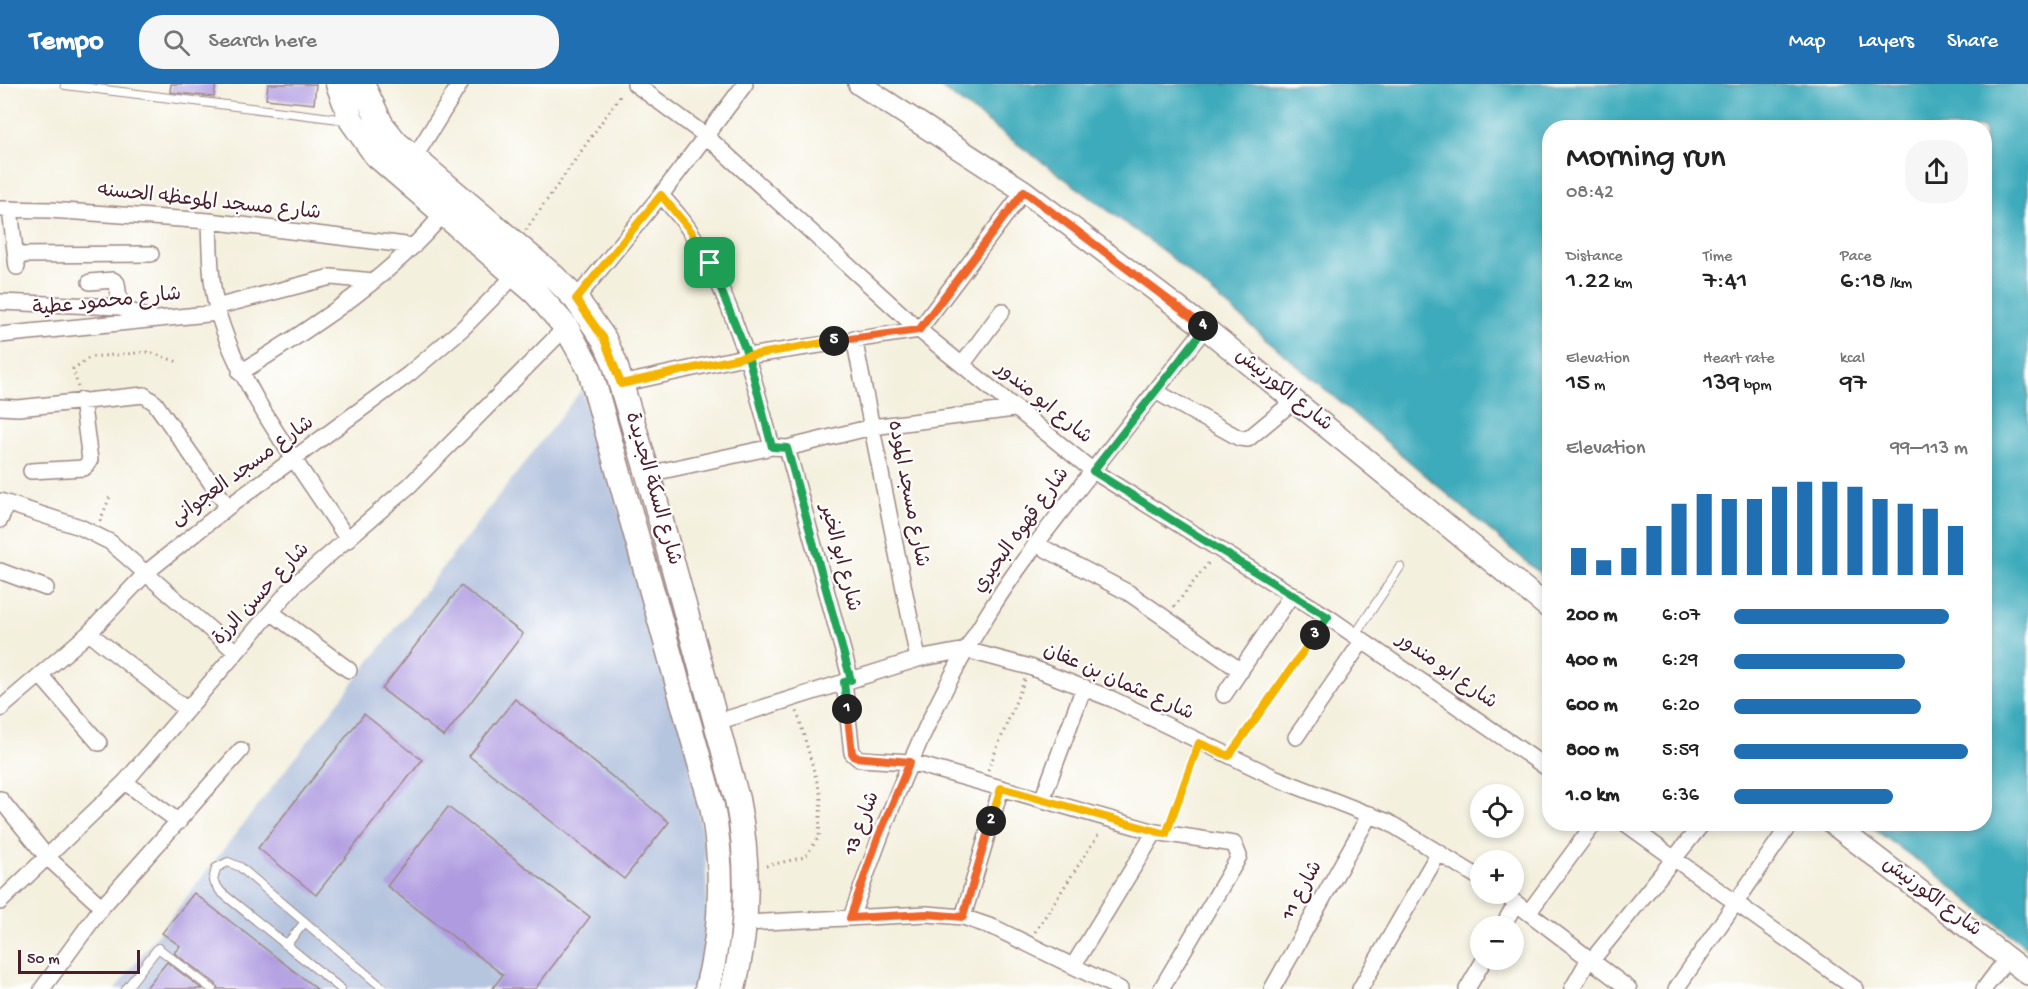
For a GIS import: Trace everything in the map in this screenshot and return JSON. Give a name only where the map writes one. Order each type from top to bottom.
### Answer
[{"type":"main road","name":"شارع السكة الجديدة","points":[[339,84],[352,121],[376,155],[537,292],[566,327],[583,355],[599,393],[712,806],[720,858],[721,902],[718,936],[707,989]]},
{"type":"main road","name":"شارع السكة الجديدة","points":[[362,84],[381,124],[396,142],[517,243],[576,299],[604,339],[621,384],[648,474],[737,799],[747,871],[745,923],[733,989]]},
{"type":"main road","name":"شارع الكورنيش","points":[[860,84],[1024,191],[1205,328],[1542,602]]},
{"type":"main road","name":"شارع الكورنيش","points":[[1842,831],[2028,974]]},
{"type":"street","points":[[414,158],[460,84]]},
{"type":"street","name":"شارع ابو مندور","points":[[635,84],[706,136],[919,330],[1093,471],[1328,617],[1542,764]]},
{"type":"street","points":[[576,299],[661,195],[745,84]]},
{"type":"street","points":[[621,384],[748,356],[854,338],[919,330],[1024,191]]},
{"type":"street","name":"شارع ابو الخير","points":[[661,195],[691,231],[710,263],[748,356],[780,447],[848,681],[852,753],[855,757],[910,762]]},
{"type":"street","points":[[5,209],[16,261],[151,254]]},
{"type":"street","name":"شارع مسجد الموعظه الحسنه","points":[[5,209],[209,222],[414,246]]},
{"type":"street","points":[[240,373],[303,333],[374,280],[414,246],[443,214]]},
{"type":"street","points":[[209,222],[217,310],[240,373],[348,540]]},
{"type":"street","name":"شارع مسجد العجوانى","points":[[0,709],[89,633],[147,572],[228,507],[296,460],[409,374],[463,328],[516,274]]},
{"type":"street","name":"شارع محمود عطية","points":[[0,335],[152,320],[217,310],[332,277],[374,280]]},
{"type":"street","points":[[90,282],[112,280],[117,283],[120,308]]},
{"type":"street","points":[[0,302],[120,308],[152,320]]},
{"type":"street","points":[[962,365],[1002,311]]},
{"type":"street","name":"شارع حسن الرزة","points":[[1,899],[125,782],[294,585],[410,485],[566,327]]},
{"type":"street","name":"شارع قهوه البحيري","points":[[966,650],[1011,578],[1036,544],[1205,328]]},
{"type":"street","name":"شارع مسجد الموده","points":[[854,338],[918,659]]},
{"type":"street","points":[[1155,391],[1239,438],[1248,439],[1295,400]]},
{"type":"street","points":[[0,407],[18,408],[138,394],[150,398],[228,507]]},
{"type":"street","points":[[31,471],[84,468],[88,465],[90,460],[82,400]]},
{"type":"street","points":[[648,474],[872,428],[1014,409]]},
{"type":"street","points":[[0,520],[4,502],[95,534],[124,552],[236,652]]},
{"type":"street","points":[[1036,544],[1129,593],[1241,671]]},
{"type":"street","points":[[0,571],[46,588]]},
{"type":"street","points":[[1224,695],[1292,594]]},
{"type":"street","points":[[271,612],[349,670]]},
{"type":"street","points":[[89,633],[187,710]]},
{"type":"street","points":[[1296,737],[1359,638]]},
{"type":"street","name":"شارع عثمان بن عفان","points":[[717,722],[918,659],[966,650],[1030,667],[1084,687],[1199,743],[1405,830],[1470,872]]},
{"type":"street","name":"شارع 13","points":[[850,918],[878,838],[910,762],[966,650]]},
{"type":"street","points":[[41,676],[99,743]]},
{"type":"street","points":[[1042,800],[1084,687]]},
{"type":"street","points":[[42,989],[102,907],[241,750]]},
{"type":"street","points":[[910,762],[1160,833],[1228,841],[1238,849],[1236,862],[1161,989]]},
{"type":"street","points":[[125,782],[179,822]]},
{"type":"street","points":[[963,917],[1001,788]]},
{"type":"street","points":[[0,799],[47,857],[102,907]]},
{"type":"street","name":"شارع 11","points":[[1272,989],[1370,814]]},
{"type":"street","points":[[1524,895],[1587,831]]},
{"type":"street","points":[[1636,831],[1856,989]]},
{"type":"street","points":[[1572,989],[1591,959],[1696,831]]},
{"type":"street","points":[[1676,989],[1785,831]]},
{"type":"street","points":[[1073,966],[1160,833]]},
{"type":"street","points":[[1360,989],[1439,852]]},
{"type":"street","points":[[1517,904],[1629,989]]},
{"type":"street","points":[[745,923],[927,914],[963,917],[1027,944],[1120,989]]},
{"type":"street","points":[[1984,989],[2008,957]]},
{"type":"street","points":[[1467,989],[1478,970]]},
{"type":"lane","points":[[65,85],[352,121]]},
{"type":"lane","points":[[1359,638],[1400,567]]},
{"type":"lane","points":[[341,989],[221,892],[213,881],[216,868],[228,862],[240,867],[384,989]]},
{"type":"lane","points":[[286,945],[305,922]]},
{"type":"lane","points":[[126,989],[158,948],[212,989]]},
{"type":"path","points":[[517,243],[628,84]]},
{"type":"path","points":[[82,400],[73,369],[90,357],[149,352],[178,362]]},
{"type":"path","points":[[95,534],[111,494]]},
{"type":"path","points":[[1165,618],[1219,550]]},
{"type":"path","points":[[1229,756],[1328,617]]},
{"type":"path","points":[[984,783],[1030,667]]},
{"type":"path","points":[[747,871],[805,857],[819,837],[821,796],[793,697]]},
{"type":"path","points":[[1160,833],[1199,743]]},
{"type":"path","points":[[1027,944],[1109,818]]},
{"type":"shaded area","points":[[582,389],[683,721],[705,849],[708,933],[696,989],[115,989]]},
{"type":"water","points":[[936,84],[2028,84],[2028,949],[1936,874],[1877,831],[1992,831],[1992,120],[1542,120],[1542,575],[1166,253]]},
{"type":"building","points":[[171,84],[216,84],[214,97],[170,92]]},
{"type":"building","points":[[268,84],[316,84],[314,104],[266,99]]},
{"type":"building","points":[[461,586],[523,634],[444,737],[382,689]]},
{"type":"building","points":[[515,699],[669,822],[624,879],[469,756]]},
{"type":"building","points":[[364,714],[422,760],[316,895],[258,848]]},
{"type":"building","points":[[448,807],[590,917],[535,989],[492,989],[503,975],[387,886]]},
{"type":"building","points":[[194,893],[317,989],[218,989],[216,984],[174,953],[180,946],[162,933]]},
{"type":"building","points":[[167,962],[202,989],[145,989]]},
{"type":"route","points":[[710,263],[691,231],[661,195],[576,299],[604,339],[621,384],[748,356],[854,338],[919,330],[1024,191],[1205,328],[1093,471],[1328,617],[1229,756],[1199,743],[1166,834],[1001,788],[963,917],[927,914],[850,918],[878,838],[910,762],[860,759],[852,753],[844,682],[851,680],[787,448],[772,447],[748,356],[710,263]]}]
